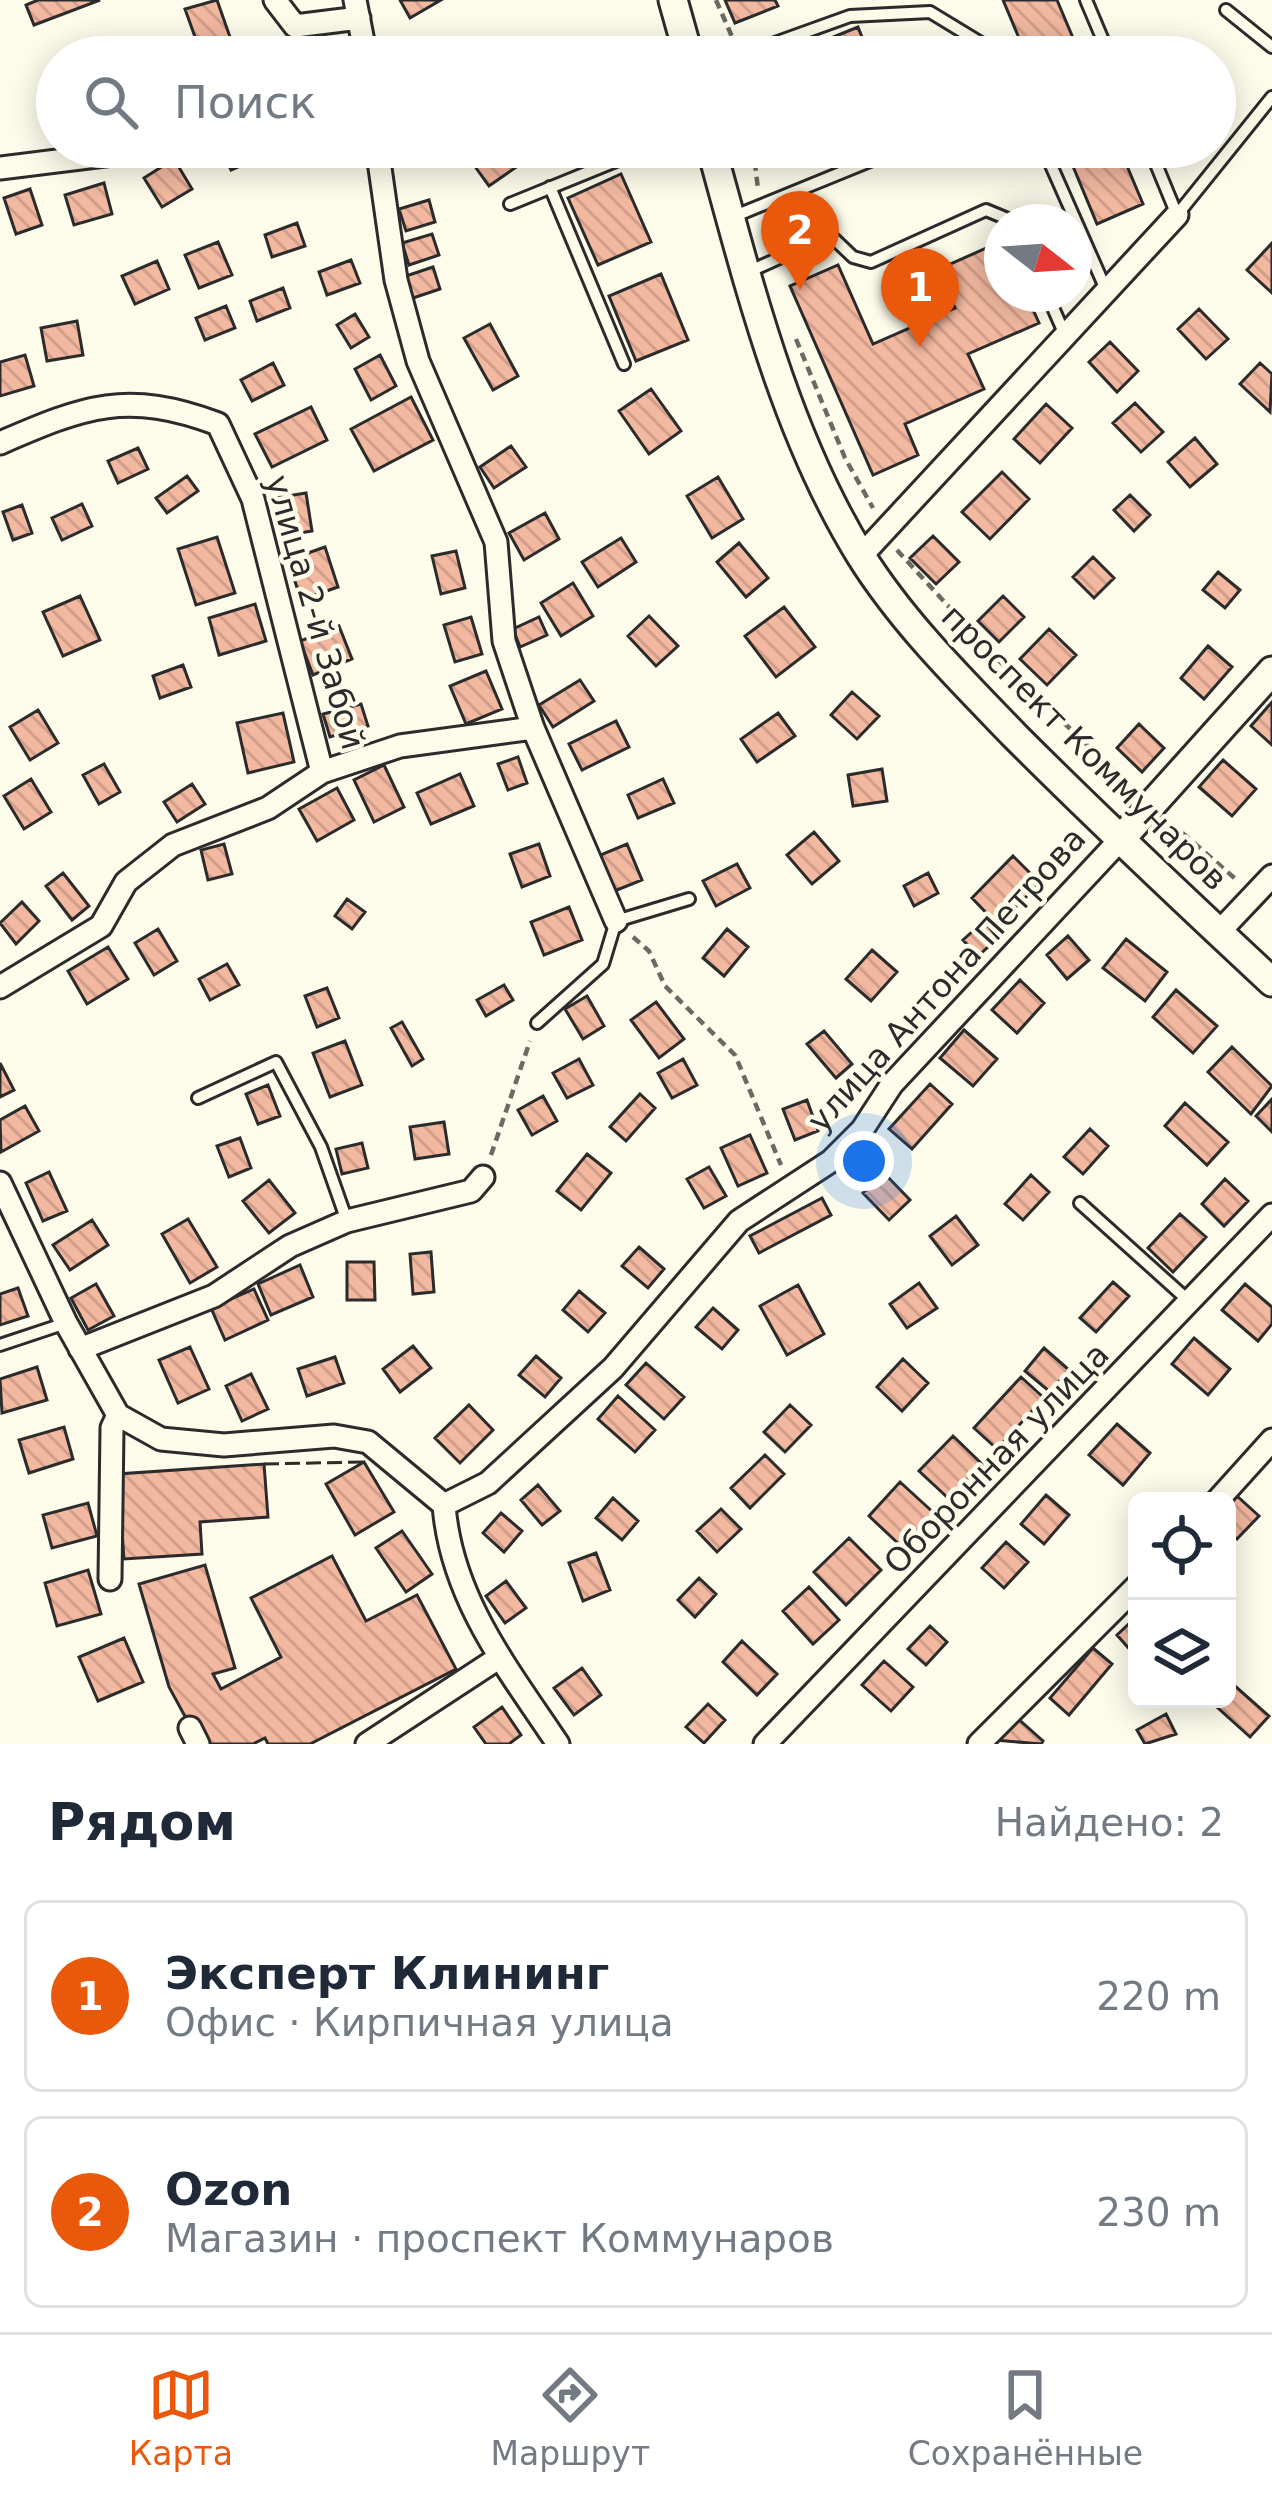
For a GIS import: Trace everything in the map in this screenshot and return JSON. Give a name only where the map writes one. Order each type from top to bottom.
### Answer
[{"type":"street","points":[[275,0],[296,26],[357,9]]},
{"type":"street","points":[[673,0],[683,36]]},
{"type":"street","points":[[0,168],[36,164]]},
{"type":"street","points":[[380,168],[402,300],[418,361],[496,542],[504,641],[532,728],[616,921]]},
{"type":"street","name":"проспект Коммунаров","points":[[717,168],[787,398],[861,556],[899,610],[960,678],[1119,841],[1272,982]]},
{"type":"street","points":[[861,556],[1178,214]]},
{"type":"street","name":"улица 2-й Забой","points":[[0,442],[79,408],[170,406],[218,424],[253,499],[322,772],[400,746],[532,728]]},
{"type":"street","name":"улица Антона Петрова","points":[[444,1505],[504,1468],[613,1368],[739,1221],[791,1189],[862,1130],[892,1084],[1272,671]]},
{"type":"street","points":[[0,987],[101,926],[126,882],[173,844],[268,808],[322,772]]},
{"type":"street","points":[[1220,932],[1272,875]]},
{"type":"street","points":[[80,1349],[214,1296],[290,1246],[347,1221],[471,1191],[483,1177]]},
{"type":"street","points":[[0,1183],[66,1324],[118,1415],[160,1439],[224,1445],[334,1436],[368,1442],[444,1505],[447,1542],[478,1625],[558,1744]]},
{"type":"street","name":"Оборонная улица","points":[[765,1744],[1272,1215]]},
{"type":"street","points":[[110,1579],[112,1428],[118,1415]]},
{"type":"street","points":[[1225,1492],[1272,1440]]},
{"type":"street","points":[[979,1744],[1128,1595]]},
{"type":"street","points":[[367,1744],[500,1657]]},
{"type":"lane","points":[[1086,0],[1101,36]]},
{"type":"lane","points":[[1226,10],[1272,47]]},
{"type":"lane","points":[[794,36],[850,16],[930,12],[969,36]]},
{"type":"lane","points":[[1236,142],[1272,98]]},
{"type":"lane","points":[[510,204],[598,168]]},
{"type":"lane","points":[[730,218],[853,168]]},
{"type":"lane","points":[[1052,168],[1107,292]]},
{"type":"lane","points":[[1158,168],[1178,214],[1215,168]]},
{"type":"lane","points":[[550,187],[624,364]]},
{"type":"lane","points":[[746,273],[830,235],[853,257],[871,262],[984,211]]},
{"type":"lane","points":[[1055,312],[1067,338]]},
{"type":"lane","points":[[537,1023],[603,964],[616,921],[689,899]]},
{"type":"lane","points":[[198,1098],[276,1062],[321,1147],[347,1221]]},
{"type":"lane","points":[[1080,1203],[1190,1302]]},
{"type":"lane","points":[[0,1345],[66,1324]]},
{"type":"path","points":[[716,0],[730,36]]},
{"type":"path","points":[[1171,823],[1254,895]]},
{"type":"path","points":[[616,921],[649,951],[665,986],[735,1054],[791,1189]]},
{"type":"path","points":[[483,1177],[537,1023]]},
{"type":"building","points":[[38,0],[100,0],[34,25],[26,5]]},
{"type":"building","points":[[217,0],[230,36],[195,36],[185,9]]},
{"type":"building","points":[[400,0],[441,0],[410,18]]},
{"type":"building","points":[[725,0],[775,0],[778,6],[735,23]]},
{"type":"building","points":[[1003,0],[1057,0],[1072,36],[1018,36]]},
{"type":"building","points":[[858,27],[862,36],[836,36]]},
{"type":"building","points":[[160,168],[179,168],[192,189],[162,207],[144,178]]},
{"type":"building","points":[[476,168],[515,168],[489,186]]},
{"type":"building","points":[[1074,168],[1128,168],[1143,204],[1097,224]]},
{"type":"building","points":[[621,174],[651,242],[598,265],[568,198]]},
{"type":"building","points":[[104,183],[112,214],[74,225],[65,195]]},
{"type":"building","points":[[30,189],[42,225],[16,234],[4,198]]},
{"type":"building","points":[[429,200],[435,222],[406,231],[399,209]]},
{"type":"building","points":[[297,223],[305,246],[272,257],[265,235]]},
{"type":"building","points":[[432,234],[439,255],[409,265],[402,243]]},
{"type":"building","points":[[218,242],[232,275],[199,288],[185,255]]},
{"type":"building","points":[[1272,243],[1272,293],[1247,270]]},
{"type":"building","points":[[984,249],[984,312],[1034,312],[1039,323],[968,354],[984,389],[905,424],[918,455],[873,475],[790,286],[838,265],[873,344],[955,308],[937,270]]},
{"type":"building","points":[[351,260],[360,283],[327,295],[319,272]]},
{"type":"building","points":[[157,261],[169,289],[135,304],[122,276]]},
{"type":"building","points":[[433,267],[440,289],[410,299],[403,277]]},
{"type":"building","points":[[661,274],[688,340],[636,361],[609,296]]},
{"type":"building","points":[[283,288],[290,308],[257,321],[250,301]]},
{"type":"building","points":[[226,306],[235,328],[205,340],[196,318]]},
{"type":"building","points":[[1199,309],[1228,339],[1206,359],[1178,329]]},
{"type":"building","points":[[355,314],[369,337],[351,348],[337,325]]},
{"type":"building","points":[[77,321],[83,355],[47,361],[41,328]]},
{"type":"building","points":[[490,324],[518,376],[493,390],[464,338]]},
{"type":"building","points":[[1110,342],[1138,371],[1117,392],[1089,362]]},
{"type":"building","points":[[25,355],[34,386],[0,396],[0,362]]},
{"type":"building","points":[[380,355],[396,386],[371,400],[355,369]]},
{"type":"building","points":[[273,363],[284,385],[252,401],[241,380]]},
{"type":"building","points":[[1260,363],[1272,374],[1270,412],[1240,384]]},
{"type":"building","points":[[651,389],[681,431],[649,454],[619,411]]},
{"type":"building","points":[[411,397],[433,440],[374,471],[351,429]]},
{"type":"building","points":[[1135,403],[1163,432],[1141,452],[1113,423]]},
{"type":"building","points":[[1046,404],[1072,428],[1040,463],[1014,439]]},
{"type":"building","points":[[311,407],[327,440],[272,467],[255,434]]},
{"type":"building","points":[[1195,438],[1217,464],[1190,487],[1168,462]]},
{"type":"building","points":[[511,446],[526,467],[494,488],[480,467]]},
{"type":"building","points":[[138,448],[148,469],[118,483],[108,461]]},
{"type":"building","points":[[1002,472],[1029,499],[990,539],[962,512]]},
{"type":"building","points":[[187,476],[198,491],[167,513],[156,498]]},
{"type":"building","points":[[718,477],[743,519],[712,538],[687,496]]},
{"type":"building","points":[[306,493],[312,531],[281,536],[275,498]]},
{"type":"building","points":[[1130,495],[1150,515],[1134,531],[1114,510]]},
{"type":"building","points":[[82,504],[92,526],[62,540],[52,518]]},
{"type":"building","points":[[22,505],[32,533],[13,540],[3,512]]},
{"type":"building","points":[[545,513],[559,539],[524,560],[509,533]]},
{"type":"building","points":[[933,536],[959,562],[936,584],[910,558]]},
{"type":"building","points":[[217,537],[235,593],[196,605],[178,549]]},
{"type":"building","points":[[621,538],[636,562],[598,587],[582,562]]},
{"type":"building","points":[[739,543],[768,578],[746,597],[717,562]]},
{"type":"building","points":[[325,547],[338,587],[301,600],[288,560]]},
{"type":"building","points":[[456,551],[465,588],[441,594],[432,556]]},
{"type":"building","points":[[1093,557],[1114,578],[1094,598],[1073,577]]},
{"type":"building","points":[[1218,572],[1240,590],[1225,608],[1203,590]]},
{"type":"building","points":[[573,583],[593,616],[561,636],[541,603]]},
{"type":"building","points":[[80,596],[100,640],[63,656],[43,612]]},
{"type":"building","points":[[1003,596],[1024,617],[999,642],[978,621]]},
{"type":"building","points":[[255,604],[266,641],[219,655],[209,618]]},
{"type":"building","points":[[784,607],[815,647],[776,677],[745,636]]},
{"type":"building","points":[[649,616],[678,646],[656,666],[628,636]]},
{"type":"building","points":[[471,617],[482,654],[455,662],[444,625]]},
{"type":"building","points":[[539,617],[547,635],[520,647],[513,629]]},
{"type":"building","points":[[339,626],[352,659],[313,675],[300,641]]},
{"type":"building","points":[[1049,629],[1076,655],[1047,685],[1020,659]]},
{"type":"building","points":[[1208,646],[1232,667],[1204,699],[1181,678]]},
{"type":"building","points":[[183,665],[191,687],[160,698],[153,676]]},
{"type":"building","points":[[486,671],[502,709],[466,724],[450,686]]},
{"type":"building","points":[[580,680],[594,701],[553,727],[539,705]]},
{"type":"building","points":[[852,692],[879,716],[857,739],[831,715]]},
{"type":"building","points":[[1272,702],[1272,745],[1251,726]]},
{"type":"building","points":[[361,704],[368,726],[330,737],[323,714]]},
{"type":"building","points":[[38,710],[58,743],[30,760],[10,727]]},
{"type":"building","points":[[283,713],[294,762],[248,773],[237,723]]},
{"type":"building","points":[[778,713],[795,736],[757,762],[741,739]]},
{"type":"building","points":[[616,721],[629,747],[582,770],[569,744]]},
{"type":"building","points":[[1139,724],[1164,748],[1142,772],[1117,748]]},
{"type":"building","points":[[518,757],[527,783],[508,790],[498,764]]},
{"type":"building","points":[[1223,760],[1256,789],[1232,816],[1199,787]]},
{"type":"building","points":[[104,764],[120,792],[99,804],[83,775]]},
{"type":"building","points":[[384,765],[404,807],[374,822],[354,780]]},
{"type":"building","points":[[882,769],[887,801],[853,806],[848,775]]},
{"type":"building","points":[[460,774],[474,806],[431,824],[417,793]]},
{"type":"building","points":[[31,779],[51,812],[24,829],[4,796]]},
{"type":"building","points":[[663,779],[674,803],[638,818],[628,795]]},
{"type":"building","points":[[192,784],[205,804],[177,822],[164,802]]},
{"type":"building","points":[[337,788],[354,820],[317,841],[299,809]]},
{"type":"building","points":[[814,832],[839,861],[812,884],[787,855]]},
{"type":"building","points":[[224,844],[232,874],[208,880],[201,850]]},
{"type":"building","points":[[539,844],[550,876],[522,887],[510,854]]},
{"type":"building","points":[[627,844],[642,880],[612,892],[598,856]]},
{"type":"building","points":[[1013,856],[1040,883],[998,925],[972,898]]},
{"type":"building","points":[[737,864],[750,888],[716,906],[703,881]]},
{"type":"building","points":[[63,873],[89,906],[72,920],[46,886]]},
{"type":"building","points":[[928,873],[938,893],[914,906],[904,886]]},
{"type":"building","points":[[347,899],[365,912],[352,929],[335,916]]},
{"type":"building","points":[[22,902],[39,921],[16,944],[0,923]]},
{"type":"building","points":[[569,907],[582,940],[544,955],[531,922]]},
{"type":"building","points":[[984,921],[998,938],[978,956],[963,940]]},
{"type":"building","points":[[158,929],[177,961],[154,975],[135,943]]},
{"type":"building","points":[[727,929],[748,947],[724,976],[703,958]]},
{"type":"building","points":[[1068,936],[1089,960],[1067,979],[1047,955]]},
{"type":"building","points":[[1126,939],[1167,972],[1145,1001],[1103,968]]},
{"type":"building","points":[[108,947],[128,979],[87,1004],[68,971]]},
{"type":"building","points":[[872,950],[897,972],[871,1001],[846,979]]},
{"type":"building","points":[[227,964],[239,985],[210,1000],[199,979]]},
{"type":"building","points":[[1020,980],[1044,1003],[1017,1033],[992,1010]]},
{"type":"building","points":[[504,985],[513,1000],[486,1016],[477,1000]]},
{"type":"building","points":[[327,988],[339,1018],[317,1027],[305,996]]},
{"type":"building","points":[[1176,990],[1217,1026],[1193,1053],[1153,1017]]},
{"type":"building","points":[[587,996],[604,1026],[583,1039],[565,1009]]},
{"type":"building","points":[[656,1002],[684,1039],[659,1058],[631,1020]]},
{"type":"building","points":[[402,1022],[423,1059],[412,1066],[391,1028]]},
{"type":"building","points":[[964,1030],[997,1059],[973,1086],[940,1058]]},
{"type":"building","points":[[824,1031],[852,1064],[836,1078],[807,1044]]},
{"type":"building","points":[[345,1041],[362,1085],[330,1097],[313,1053]]},
{"type":"building","points":[[1232,1047],[1272,1086],[1251,1114],[1208,1072]]},
{"type":"building","points":[[579,1059],[593,1085],[567,1098],[553,1073]]},
{"type":"building","points":[[683,1059],[697,1085],[672,1098],[658,1073]]},
{"type":"building","points":[[0,1063],[14,1090],[0,1097]]},
{"type":"building","points":[[930,1084],[952,1104],[912,1149],[889,1129]]},
{"type":"building","points":[[268,1085],[280,1116],[258,1124],[246,1094]]},
{"type":"building","points":[[640,1094],[655,1108],[626,1141],[610,1127]]},
{"type":"building","points":[[543,1096],[557,1121],[532,1135],[518,1110]]},
{"type":"building","points":[[1272,1099],[1272,1132],[1256,1116]]},
{"type":"building","points":[[807,1100],[818,1131],[795,1140],[783,1109]]},
{"type":"building","points":[[1185,1103],[1228,1142],[1207,1165],[1165,1126]]},
{"type":"building","points":[[25,1106],[39,1131],[1,1152],[0,1120]]},
{"type":"building","points":[[444,1122],[449,1154],[415,1159],[410,1127]]},
{"type":"building","points":[[1090,1129],[1108,1146],[1083,1174],[1064,1157]]},
{"type":"building","points":[[750,1135],[767,1173],[738,1186],[721,1148]]},
{"type":"building","points":[[240,1138],[251,1168],[229,1177],[217,1146]]},
{"type":"building","points":[[362,1143],[368,1168],[342,1174],[336,1149]]},
{"type":"building","points":[[587,1154],[611,1173],[581,1210],[557,1191]]},
{"type":"building","points":[[709,1167],[726,1196],[704,1208],[687,1179]]},
{"type":"building","points":[[49,1172],[67,1211],[43,1221],[26,1183]]},
{"type":"building","points":[[884,1173],[910,1200],[889,1220],[863,1193]]},
{"type":"building","points":[[1031,1175],[1049,1192],[1023,1220],[1005,1204]]},
{"type":"building","points":[[1225,1179],[1248,1201],[1224,1226],[1202,1204]]},
{"type":"building","points":[[269,1180],[295,1213],[269,1233],[243,1201]]},
{"type":"building","points":[[822,1198],[831,1215],[759,1253],[750,1236]]},
{"type":"building","points":[[1180,1214],[1206,1237],[1173,1272],[1148,1248]]},
{"type":"building","points":[[956,1216],[978,1245],[952,1265],[930,1236]]},
{"type":"building","points":[[188,1219],[217,1267],[190,1283],[162,1234]]},
{"type":"building","points":[[92,1220],[108,1245],[70,1270],[53,1245]]},
{"type":"building","points":[[639,1247],[664,1269],[648,1288],[622,1266]]},
{"type":"building","points":[[431,1252],[434,1292],[413,1294],[410,1254]]},
{"type":"building","points":[[347,1262],[374,1262],[375,1300],[347,1300]]},
{"type":"building","points":[[300,1265],[313,1297],[271,1315],[258,1284]]},
{"type":"building","points":[[1113,1282],[1129,1296],[1096,1332],[1080,1318]]},
{"type":"building","points":[[919,1283],[937,1308],[907,1328],[890,1304]]},
{"type":"building","points":[[96,1284],[114,1316],[88,1330],[71,1298]]},
{"type":"building","points":[[1245,1284],[1272,1307],[1272,1324],[1258,1341],[1222,1310]]},
{"type":"building","points":[[798,1285],[824,1334],[787,1355],[760,1306]]},
{"type":"building","points":[[18,1288],[28,1316],[0,1325],[0,1294]]},
{"type":"building","points":[[254,1289],[268,1320],[225,1340],[211,1308]]},
{"type":"building","points":[[579,1291],[605,1313],[588,1332],[563,1310]]},
{"type":"building","points":[[713,1308],[738,1330],[722,1349],[696,1327]]},
{"type":"building","points":[[1194,1338],[1230,1369],[1208,1395],[1172,1364]]},
{"type":"building","points":[[413,1346],[431,1368],[400,1392],[383,1369]]},
{"type":"building","points":[[190,1347],[209,1389],[178,1403],[159,1360]]},
{"type":"building","points":[[1044,1348],[1069,1370],[1050,1392],[1025,1371]]},
{"type":"building","points":[[536,1356],[561,1378],[545,1397],[519,1375]]},
{"type":"building","points":[[335,1357],[344,1383],[307,1396],[298,1369]]},
{"type":"building","points":[[903,1359],[928,1383],[902,1411],[877,1387]]},
{"type":"building","points":[[646,1363],[684,1397],[664,1419],[626,1385]]},
{"type":"building","points":[[37,1367],[47,1400],[2,1413],[0,1379]]},
{"type":"building","points":[[251,1374],[268,1409],[242,1421],[226,1386]]},
{"type":"building","points":[[1021,1377],[1044,1398],[997,1449],[974,1428]]},
{"type":"building","points":[[618,1396],[655,1430],[635,1452],[598,1419]]},
{"type":"building","points":[[469,1405],[493,1430],[460,1463],[435,1438]]},
{"type":"building","points":[[790,1405],[811,1425],[785,1452],[764,1432]]},
{"type":"building","points":[[1117,1424],[1150,1453],[1123,1485],[1089,1455]]},
{"type":"building","points":[[64,1427],[73,1459],[29,1473],[19,1440]]},
{"type":"building","points":[[953,1436],[982,1464],[948,1498],[919,1471]]},
{"type":"building","points":[[765,1455],[784,1474],[750,1508],[731,1488]]},
{"type":"building","points":[[364,1462],[394,1512],[355,1535],[326,1484]]},
{"type":"building","points":[[264,1464],[268,1517],[200,1522],[202,1554],[124,1559],[118,1474]]},
{"type":"building","points":[[900,1482],[935,1514],[903,1548],[869,1516]]},
{"type":"building","points":[[538,1485],[560,1511],[542,1525],[521,1500]]},
{"type":"building","points":[[1046,1495],[1069,1515],[1044,1544],[1021,1524]]},
{"type":"building","points":[[1236,1497],[1259,1516],[1237,1539],[1236,1538]]},
{"type":"building","points":[[613,1498],[638,1521],[622,1540],[596,1518]]},
{"type":"building","points":[[88,1503],[97,1536],[52,1548],[43,1515]]},
{"type":"building","points":[[721,1509],[741,1529],[717,1552],[697,1531]]},
{"type":"building","points":[[501,1513],[522,1531],[504,1552],[483,1533]]},
{"type":"building","points":[[402,1531],[432,1574],[406,1592],[376,1548]]},
{"type":"building","points":[[849,1538],[881,1570],[846,1605],[814,1572]]},
{"type":"building","points":[[1006,1542],[1028,1562],[1004,1588],[982,1568]]},
{"type":"building","points":[[596,1553],[610,1590],[583,1601],[569,1563]]},
{"type":"building","points":[[332,1556],[366,1621],[417,1595],[456,1669],[310,1744],[268,1744],[265,1738],[253,1744],[200,1744],[169,1687],[139,1584],[205,1565],[235,1668],[213,1674],[221,1689],[281,1657],[251,1598]]},
{"type":"building","points":[[88,1570],[101,1614],[57,1626],[45,1583]]},
{"type":"building","points":[[699,1578],[716,1594],[695,1617],[678,1600]]},
{"type":"building","points":[[506,1581],[526,1608],[505,1623],[486,1596]]},
{"type":"building","points":[[809,1587],[839,1620],[813,1644],[783,1611]]},
{"type":"building","points":[[1128,1625],[1128,1647],[1117,1635]]},
{"type":"building","points":[[930,1626],[947,1642],[926,1665],[908,1649]]},
{"type":"building","points":[[124,1638],[143,1682],[98,1701],[79,1657]]},
{"type":"building","points":[[742,1641],[777,1674],[757,1695],[723,1662]]},
{"type":"building","points":[[1093,1648],[1112,1664],[1069,1715],[1050,1698]]},
{"type":"building","points":[[884,1661],[913,1687],[891,1711],[862,1685]]},
{"type":"building","points":[[582,1668],[601,1695],[574,1715],[554,1688]]},
{"type":"building","points":[[1236,1687],[1269,1716],[1250,1737],[1218,1708],[1236,1708]]},
{"type":"building","points":[[708,1704],[725,1720],[704,1743],[686,1727]]},
{"type":"building","points":[[502,1707],[521,1735],[509,1744],[486,1744],[474,1727]]},
{"type":"building","points":[[1166,1714],[1176,1734],[1145,1744],[1137,1730]]},
{"type":"building","points":[[1015,1716],[1043,1741],[1041,1744],[994,1740]]},
{"type":"fence","points":[[264,1464],[364,1462]]},
{"type":"place","name":"Ozon","points":[[800,290]]},
{"type":"place","name":"Эксперт Клининг","points":[[920,347]]}]
